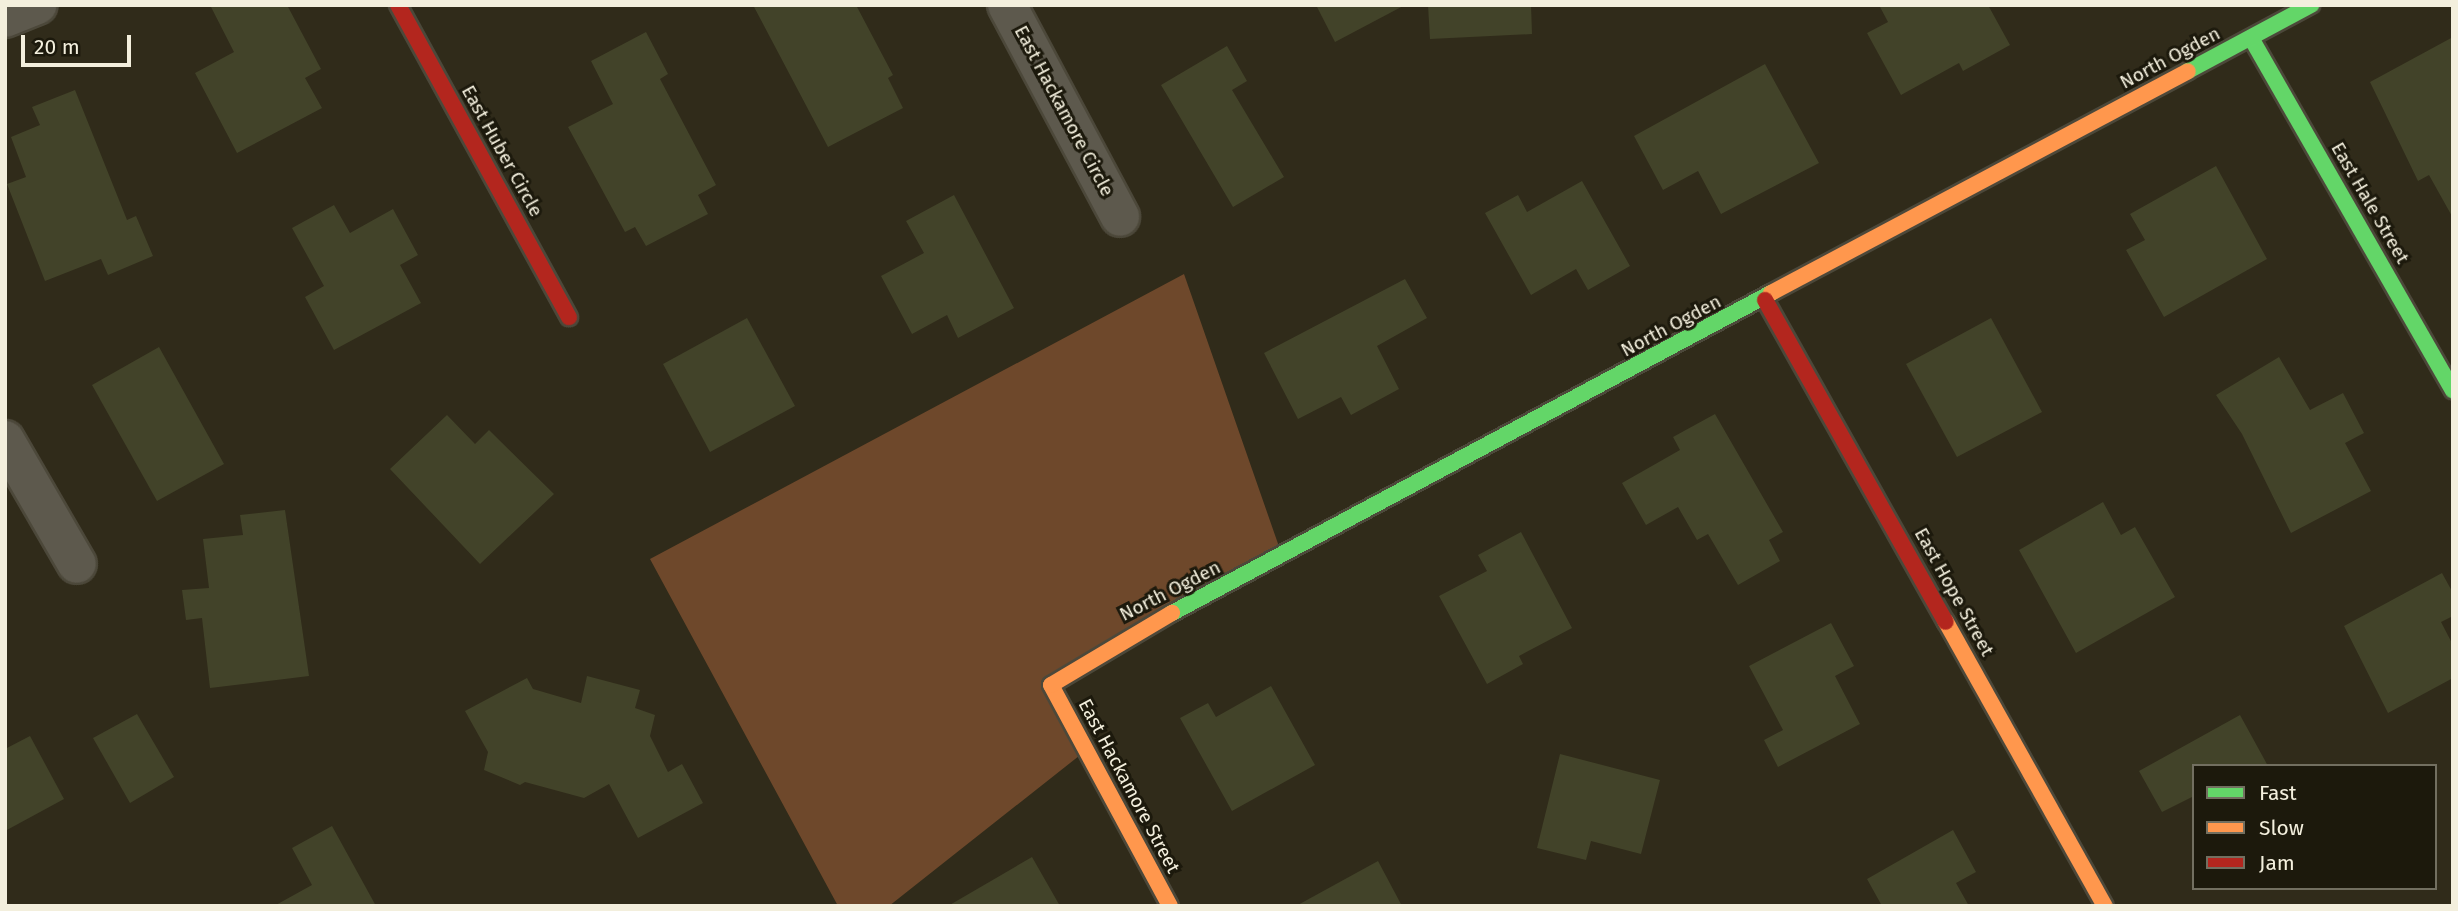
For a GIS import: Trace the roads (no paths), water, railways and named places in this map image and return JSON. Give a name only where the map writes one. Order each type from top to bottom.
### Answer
[{"type":"street","points":[[5,18],[37,5]]},
{"type":"street","name":"East Huber Circle","points":[[398,5],[569,317]]},
{"type":"street","name":"East Hackamore Circle","points":[[1007,5],[1120,217]]},
{"type":"street","name":"North Ogden","points":[[1051,685],[1110,646],[1765,300],[2311,5]]},
{"type":"street","name":"East Hale Street","points":[[2251,38],[2453,390]]},
{"type":"street","name":"East Hope Street","points":[[1765,300],[2105,906]]},
{"type":"street","points":[[5,440],[76,564]]},
{"type":"street","name":"East Hackamore Street","points":[[1051,685],[1170,906]]}]
